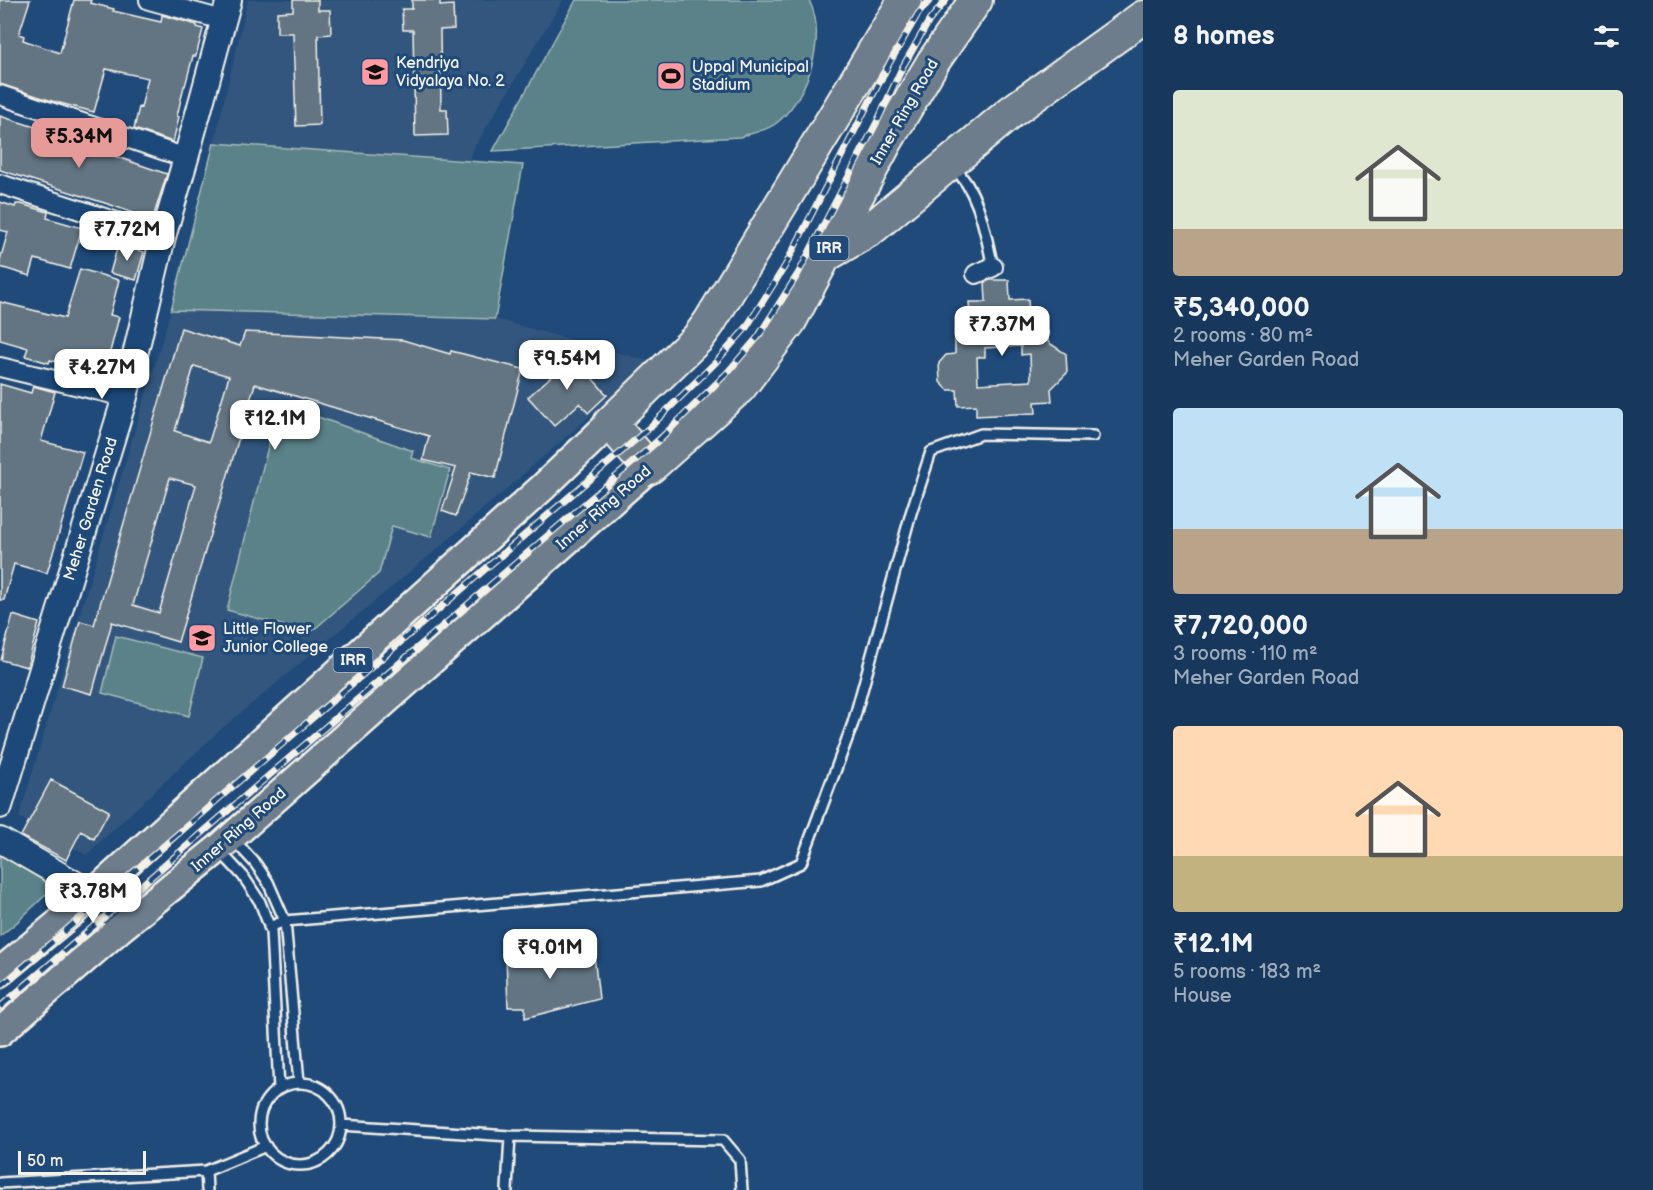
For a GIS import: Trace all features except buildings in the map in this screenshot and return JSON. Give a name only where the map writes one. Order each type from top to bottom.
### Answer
[{"type":"highway","name":"IRR","points":[[610,423],[698,338],[710,323],[905,0]]},
{"type":"highway","name":"Inner Ring Road","points":[[649,468],[741,387],[790,321],[933,62],[976,0]]},
{"type":"highway","points":[[825,256],[871,229],[1011,112],[1143,16],[1140,0]]},
{"type":"highway","points":[[610,423],[649,468]]},
{"type":"main road","name":"Meher Garden Road","points":[[0,806],[125,397],[163,237],[226,10]]},
{"type":"main road","name":"IRR","points":[[0,972],[93,894],[534,496],[610,423]]},
{"type":"main road","name":"Inner Ring Road","points":[[123,926],[225,843],[649,468]]},
{"type":"main road","points":[[0,840],[93,894],[123,926]]},
{"type":"main road","name":"IRR","points":[[0,1032],[123,926]]},
{"type":"street","points":[[149,0],[226,10]]},
{"type":"street","points":[[0,95],[186,158]]},
{"type":"street","points":[[0,184],[163,237]]},
{"type":"street","points":[[976,274],[993,267]]},
{"type":"street","points":[[0,367],[125,397]]},
{"type":"lane","points":[[950,164],[961,174],[979,207],[993,267]]},
{"type":"lane","points":[[269,927],[285,921],[760,880],[801,863],[853,723],[911,513],[932,452],[981,435],[1093,436]]},
{"type":"lane","points":[[225,843],[255,863],[268,882],[285,921],[299,1083]]},
{"type":"lane","points":[[225,843],[260,902],[269,927],[279,1089]]},
{"type":"lane","points":[[299,1083],[313,1085],[333,1100],[339,1112],[341,1125],[339,1138],[333,1149],[323,1158],[311,1164],[298,1165],[274,1156],[266,1146],[261,1134],[260,1121],[269,1098],[279,1089],[299,1083]]},
{"type":"lane","points":[[341,1125],[510,1136],[723,1140],[740,1160],[742,1190]]},
{"type":"lane","points":[[507,1190],[510,1136]]},
{"type":"lane","points":[[0,1183],[206,1171],[266,1146]]},
{"type":"lane","points":[[206,1171],[207,1190]]},
{"type":"shaded area","name":"Kendriya Vidyalaya No. 2","points":[[248,0],[563,0],[474,148],[469,161],[214,143]]},
{"type":"shaded area","name":"Little Flower Junior College","points":[[171,310],[495,319],[652,362],[442,545],[219,731],[86,855],[19,817]]},
{"type":"green space","name":"Uppal Municipal Stadium","points":[[576,0],[809,0],[816,30],[812,64],[799,96],[790,110],[775,124],[740,137],[493,151]]},
{"type":"green space","points":[[214,143],[523,165],[495,319],[171,310]]},
{"type":"green space","points":[[279,403],[413,451],[411,458],[450,470],[431,537],[392,526],[379,573],[310,633],[227,610]]},
{"type":"green space","points":[[116,636],[203,658],[189,716],[102,693]]},
{"type":"green space","points":[[0,846],[50,879],[53,888],[0,936]]},
{"type":"railway","points":[[0,987],[649,428],[716,362],[746,328],[785,266],[890,62],[918,14],[930,0]]},
{"type":"railway","points":[[0,1007],[660,439],[727,373],[758,337],[798,274],[878,120],[902,68],[929,21],[946,0]]},
{"type":"place","name":"Kendriya Vidyalaya No. 2","points":[[375,72]]},
{"type":"place","name":"Uppal Municipal Stadium","points":[[671,76]]},
{"type":"place","name":"Little Flower Junior College","points":[[202,638]]}]
